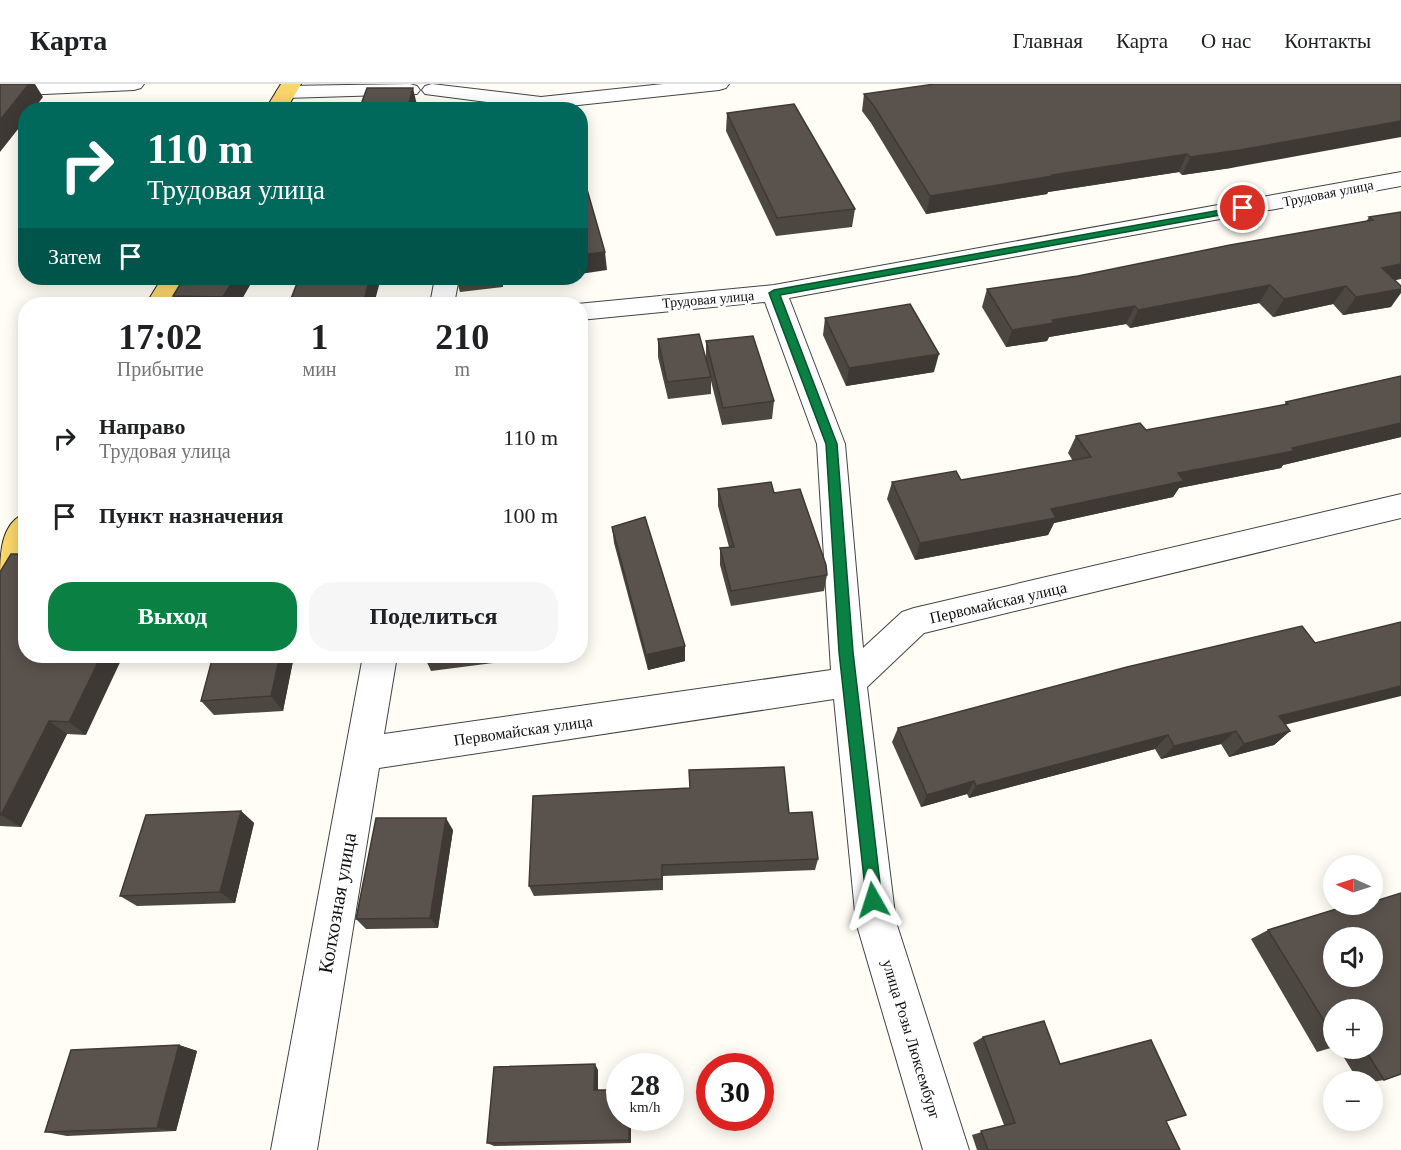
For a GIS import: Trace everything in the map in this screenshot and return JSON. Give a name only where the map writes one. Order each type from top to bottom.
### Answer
[{"type":"main road","points":[[0,567],[18,538]]},
{"type":"street","points":[[0,90],[135,84]]},
{"type":"street","points":[[550,102],[719,84]]},
{"type":"street","points":[[284,95],[432,90],[533,102]]},
{"type":"street","points":[[432,90],[448,102]]},
{"type":"street","name":"Трудовая улица","points":[[588,311],[774,293],[1401,179]]},
{"type":"street","name":"улица Розы Люксембург","points":[[774,293],[831,444],[849,682],[876,922],[946,1150]]},
{"type":"street","name":"Первомайская улица","points":[[363,754],[849,682],[914,622],[1401,506]]},
{"type":"street","name":"Колхозная улица","points":[[294,1150],[379,663]]},
{"type":"building","points":[[0,84],[29,84],[0,120]]},
{"type":"building","points":[[935,84],[1401,84],[1401,121],[1240,150],[1190,157],[1187,154],[930,196],[874,106],[864,94]]},
{"type":"building","points":[[367,88],[413,88],[409,102],[362,102]]},
{"type":"building","points":[[794,104],[855,209],[777,218],[727,113]]},
{"type":"building","points":[[588,193],[605,252],[588,254]]},
{"type":"building","points":[[1401,212],[1401,264],[1382,268],[1401,286],[1401,289],[1356,297],[1346,286],[1284,299],[1270,285],[1138,310],[1135,306],[1052,320],[1054,323],[1012,330],[987,289],[1078,276],[1230,245],[1373,220],[1369,217]]},
{"type":"building","points":[[180,285],[231,285],[223,297],[173,296]]},
{"type":"building","points":[[296,285],[368,285],[365,297],[292,297]]},
{"type":"building","points":[[910,304],[939,354],[849,368],[825,318]]},
{"type":"building","points":[[699,334],[711,377],[667,382],[658,339]]},
{"type":"building","points":[[753,336],[774,401],[723,408],[706,341]]},
{"type":"building","points":[[1401,376],[1401,423],[1292,448],[1294,451],[1178,473],[1184,481],[1051,509],[1056,518],[920,543],[892,482],[956,471],[961,480],[1091,457],[1076,436],[1140,423],[1146,430],[1288,404],[1286,402]]},
{"type":"building","points":[[771,482],[774,493],[800,489],[826,565],[827,575],[731,591],[720,548],[734,547],[718,489]]},
{"type":"building","points":[[645,517],[685,646],[646,655],[612,527]]},
{"type":"building","points":[[11,554],[18,554],[18,663],[98,663],[69,722],[49,721],[1,815],[0,815],[0,572]]},
{"type":"building","points":[[1401,622],[1401,686],[1279,716],[1290,731],[1244,744],[1236,731],[1174,746],[1168,735],[976,786],[974,781],[927,795],[898,728],[1127,667],[1302,626],[1315,643]]},
{"type":"building","points":[[211,663],[278,663],[271,696],[201,701]]},
{"type":"building","points":[[784,767],[789,813],[812,812],[818,859],[662,865],[662,879],[529,886],[533,796],[690,788],[689,770]]},
{"type":"building","points":[[241,811],[220,892],[120,896],[146,815]]},
{"type":"building","points":[[376,818],[446,818],[430,918],[356,919]]},
{"type":"building","points":[[1401,893],[1401,1074],[1384,1080],[1383,1071],[1378,1071],[1371,1059],[1383,1059],[1383,999],[1323,999],[1323,1019],[1268,930],[1323,913],[1323,915],[1383,915],[1383,899]]},
{"type":"building","points":[[1044,1021],[1060,1064],[1151,1040],[1186,1115],[1166,1121],[1180,1150],[988,1150],[981,1131],[1015,1123],[983,1037]]},
{"type":"building","points":[[179,1045],[157,1128],[45,1132],[71,1050]]},
{"type":"building","points":[[595,1064],[594,1090],[606,1090],[606,1131],[629,1131],[629,1140],[487,1143],[494,1067]]},
{"type":"route","points":[[873,900],[846,652],[831,444],[774,293],[1243,208]]}]
